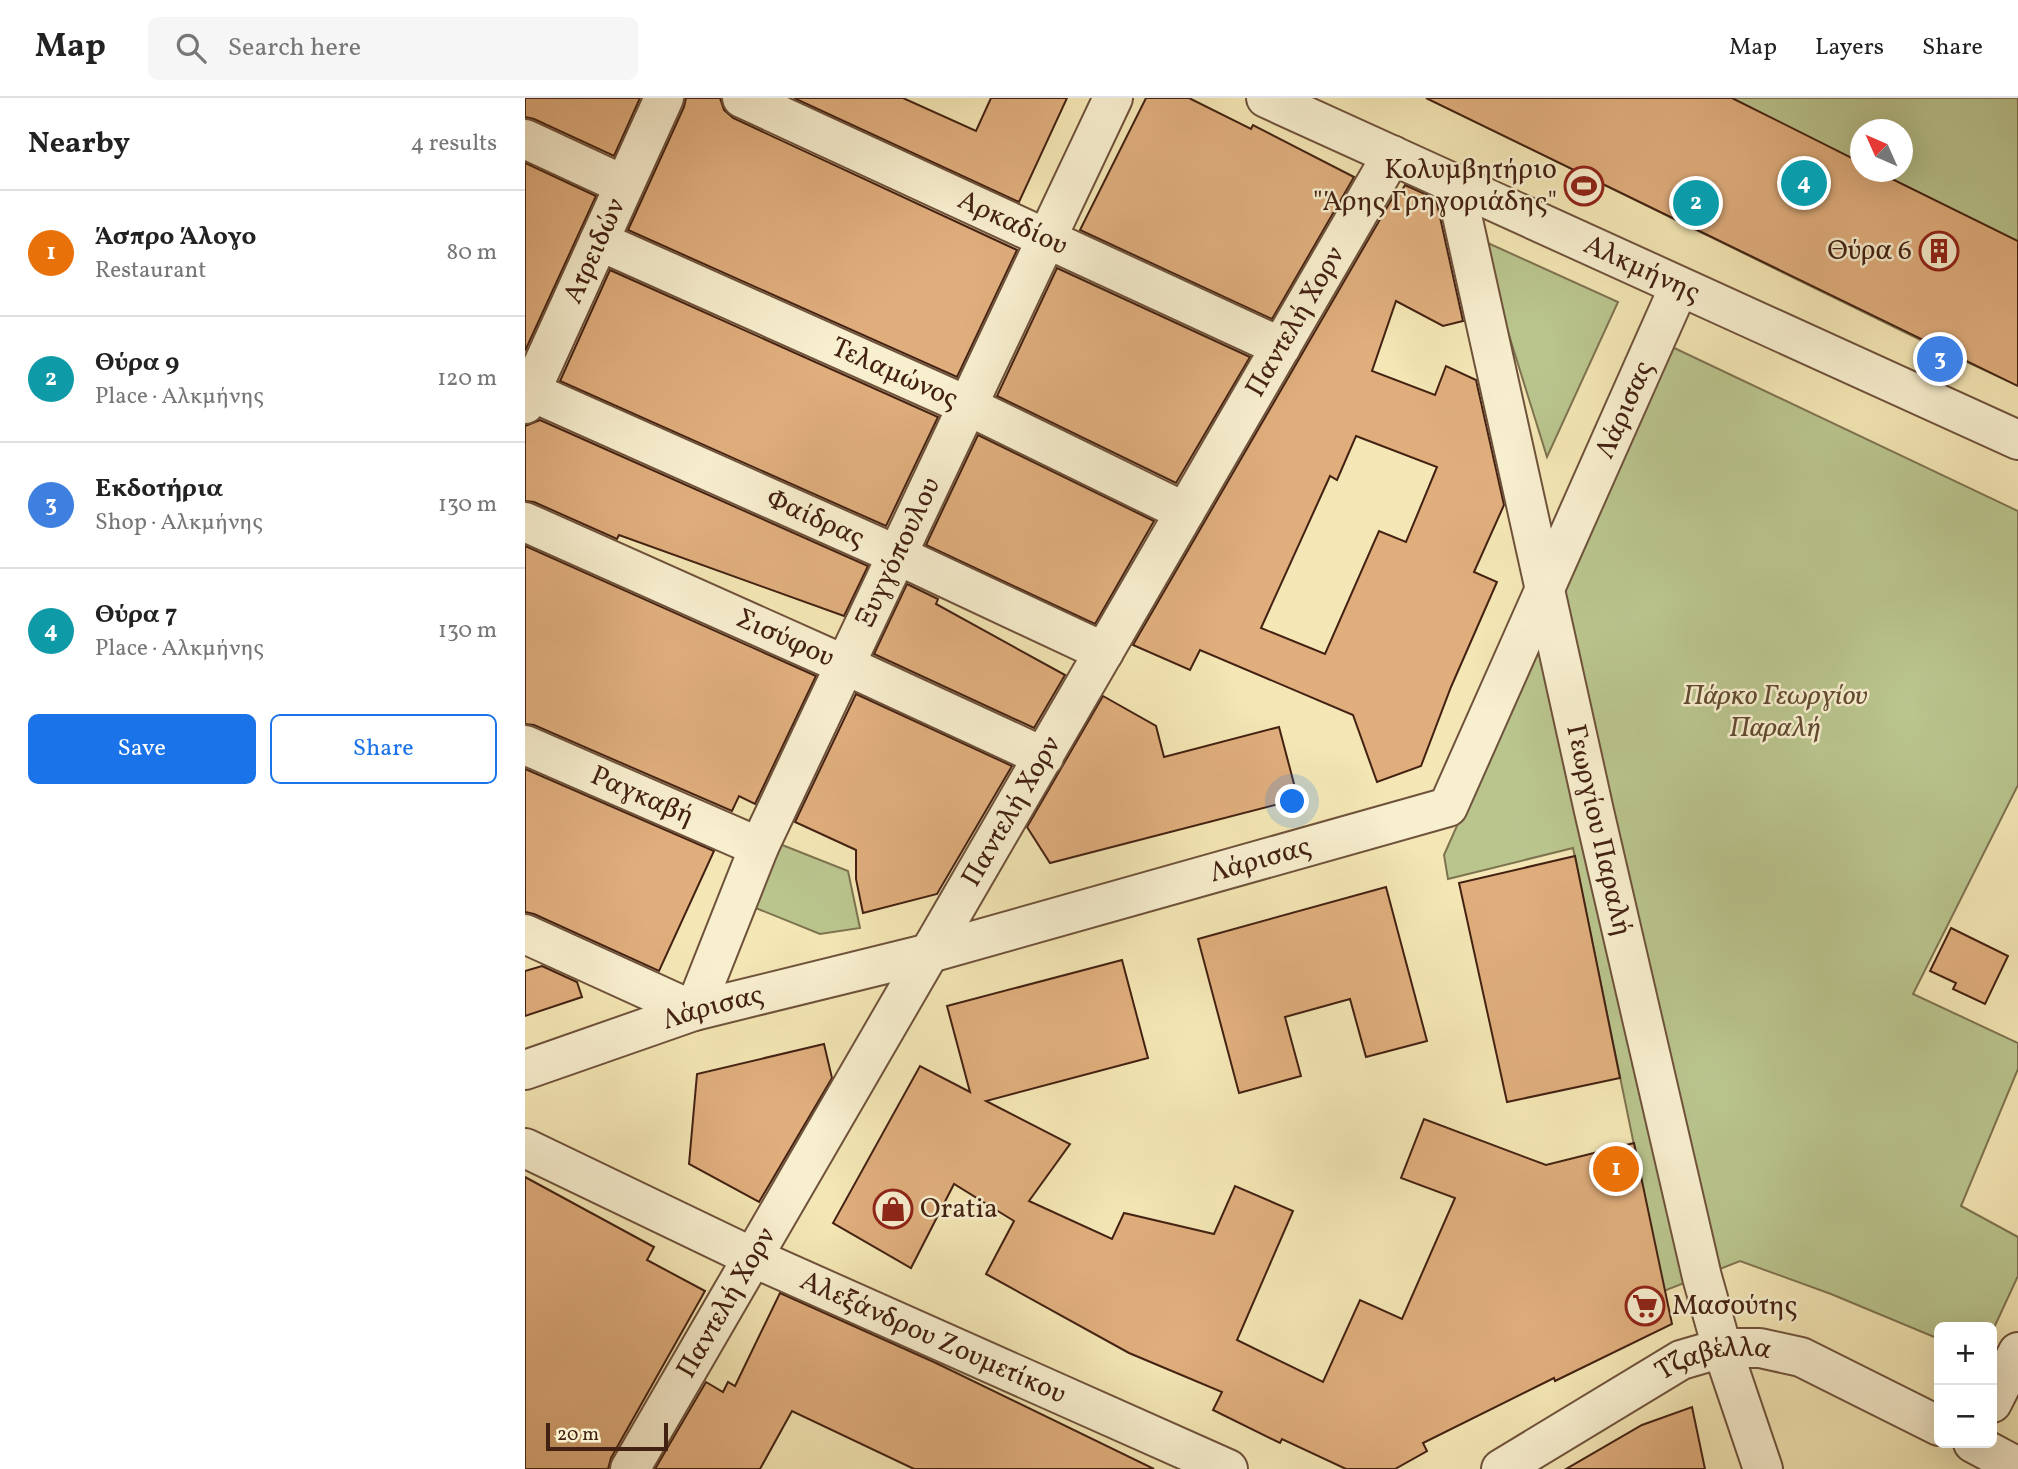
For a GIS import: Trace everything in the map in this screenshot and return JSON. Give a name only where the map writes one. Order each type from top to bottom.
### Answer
[{"type":"street","name":"Ατρειδών","points":[[527,395],[664,98]]},
{"type":"street","name":"Αρκαδίου","points":[[742,98],[1281,347]]},
{"type":"street","name":"Ξυγγόπουλου","points":[[694,1012],[759,847],[1113,98]]},
{"type":"street","name":"Αλκμήνης","points":[[1266,98],[2018,440]]},
{"type":"street","points":[[525,139],[624,185]]},
{"type":"street","name":"Παντελή Χορν","points":[[630,1469],[1392,155]]},
{"type":"street","name":"Γεωργίου Παραλή","points":[[1455,184],[1699,1264],[1722,1349],[1763,1469]]},
{"type":"street","name":"Τελαμώνος","points":[[599,241],[968,406],[1185,512]]},
{"type":"street","name":"Λάρισας","points":[[525,1070],[694,1012],[930,953],[1448,807],[1679,287]]},
{"type":"street","name":"Φαίδρας","points":[[527,395],[897,555],[1104,652]]},
{"type":"street","name":"Σισύφου","points":[[525,522],[1044,757]]},
{"type":"street","name":"Ραγκαβή","points":[[525,745],[759,847]]},
{"type":"street","points":[[525,934],[694,1012]]},
{"type":"street","name":"Αλεξάνδρου Ζουμετίκου","points":[[525,1148],[754,1258],[1228,1469]]},
{"type":"street","name":"Τζαβέλλα","points":[[1501,1469],[1681,1360],[1722,1349],[1760,1348],[1801,1357],[1934,1424]]},
{"type":"street","points":[[1997,1392],[2018,1352]]},
{"type":"street","points":[[1960,1469],[1970,1448]]},
{"type":"street","points":[[1982,1448],[2018,1466]]},
{"type":"green space","points":[[1427,98],[2018,98],[2018,386],[1933,346]]},
{"type":"green space","points":[[1479,239],[1618,302],[1547,457]]},
{"type":"green space","name":"Πάρκο Γεωργίου Παραλή","points":[[1670,346],[2018,511],[2018,785],[1913,994],[2018,1043],[2018,1069],[1961,1206],[2018,1237],[2018,1276],[1997,1322],[1934,1322],[1934,1337],[1831,1294],[1740,1261],[1664,1291],[1573,848],[1448,879],[1444,855]]},
{"type":"green space","points":[[767,839],[848,871],[860,928],[820,934],[741,902]]},
{"type":"building","points":[[525,98],[640,98],[614,156],[525,117]]},
{"type":"building","points":[[686,98],[720,98],[724,110],[733,118],[1017,250],[957,377],[628,230]]},
{"type":"building","points":[[794,98],[903,98],[976,131],[991,98],[1067,98],[1019,202]]},
{"type":"building","points":[[1146,98],[1189,98],[1251,129],[1253,125],[1354,177],[1272,319],[1080,230]]},
{"type":"building","points":[[1426,98],[1732,98],[1850,157],[1850,182],[1898,182],[2018,241],[2018,386]]},
{"type":"building","points":[[525,163],[596,196],[525,351]]},
{"type":"building","points":[[1405,185],[1436,199],[1463,321],[1443,326],[1396,301],[1372,371],[1435,395],[1446,366],[1476,380],[1504,505],[1474,572],[1497,582],[1451,687],[1421,766],[1377,782],[1353,715],[1200,650],[1190,670],[1133,645],[1393,197],[1397,199]],"holes":[[[1356,436],[1437,467],[1406,542],[1379,531],[1325,654],[1261,628],[1330,476],[1337,480]]]},
{"type":"building","points":[[1057,268],[1250,357],[1176,483],[997,396]]},
{"type":"building","points":[[610,270],[938,417],[886,526],[560,381]]},
{"type":"building","points":[[540,420],[868,566],[844,616],[619,535],[617,539],[534,502],[525,501],[525,426]]},
{"type":"building","points":[[978,435],[1154,521],[1095,624],[926,545]]},
{"type":"building","points":[[525,546],[816,676],[755,804],[739,796],[732,811],[534,725],[525,724]]},
{"type":"building","points":[[907,584],[938,599],[936,604],[1065,675],[1034,728],[874,654]]},
{"type":"building","points":[[856,694],[1012,766],[937,894],[863,913],[856,879],[856,850],[795,822]]},
{"type":"building","points":[[1103,696],[1156,726],[1164,757],[1279,727],[1298,799],[1050,863],[1027,827]]},
{"type":"building","points":[[525,769],[714,851],[659,971],[525,912]]},
{"type":"building","points":[[1575,856],[1620,1078],[1507,1102],[1459,883]]},
{"type":"building","points":[[1386,887],[1427,1041],[1366,1057],[1350,999],[1285,1017],[1301,1076],[1239,1093],[1198,939]]},
{"type":"building","points":[[1951,928],[2008,956],[1985,1004],[1953,989],[1956,983],[1930,971]]},
{"type":"building","points":[[1122,960],[1148,1058],[986,1101],[1070,1144],[1029,1201],[1112,1239],[1124,1213],[1214,1234],[1235,1186],[1293,1211],[1237,1340],[1323,1382],[1360,1300],[1402,1319],[1455,1198],[1401,1178],[1424,1119],[1546,1165],[1634,1143],[1672,1324],[1555,1381],[1554,1378],[1423,1443],[1427,1451],[1395,1469],[1346,1469],[1282,1439],[1280,1443],[1213,1410],[1222,1392],[1129,1353],[986,1274],[1014,1221],[954,1184],[911,1268],[833,1223],[920,1066],[970,1092],[947,1006]]},
{"type":"building","points":[[542,966],[577,982],[582,997],[525,1016],[525,971]]},
{"type":"building","points":[[824,1044],[832,1078],[759,1202],[689,1164],[697,1074]]},
{"type":"building","points":[[525,1177],[654,1247],[647,1260],[705,1291],[611,1458],[608,1469],[525,1469]]},
{"type":"building","points":[[780,1293],[936,1363],[1154,1469],[914,1469],[792,1411],[760,1469],[655,1469],[706,1382],[723,1392],[728,1382],[735,1386]]},
{"type":"building","points":[[1692,1407],[1705,1469],[1566,1469],[1642,1425]]},
{"type":"place","name":"Θύρα 7","points":[[1804,183]]},
{"type":"place","name":"Κολυμβητήριο \"Άρης Γρηγοριάδης\"","points":[[1584,186]]},
{"type":"place","name":"Θύρα 9","points":[[1696,203]]},
{"type":"place","name":"Θύρα 6","points":[[1939,251]]},
{"type":"place","name":"Εκδοτήρια","points":[[1940,359]]},
{"type":"place","name":"Άσπρο Άλογο","points":[[1616,1169]]},
{"type":"place","name":"Oratia","points":[[893,1209]]},
{"type":"place","name":"Μασούτης","points":[[1645,1306]]}]
